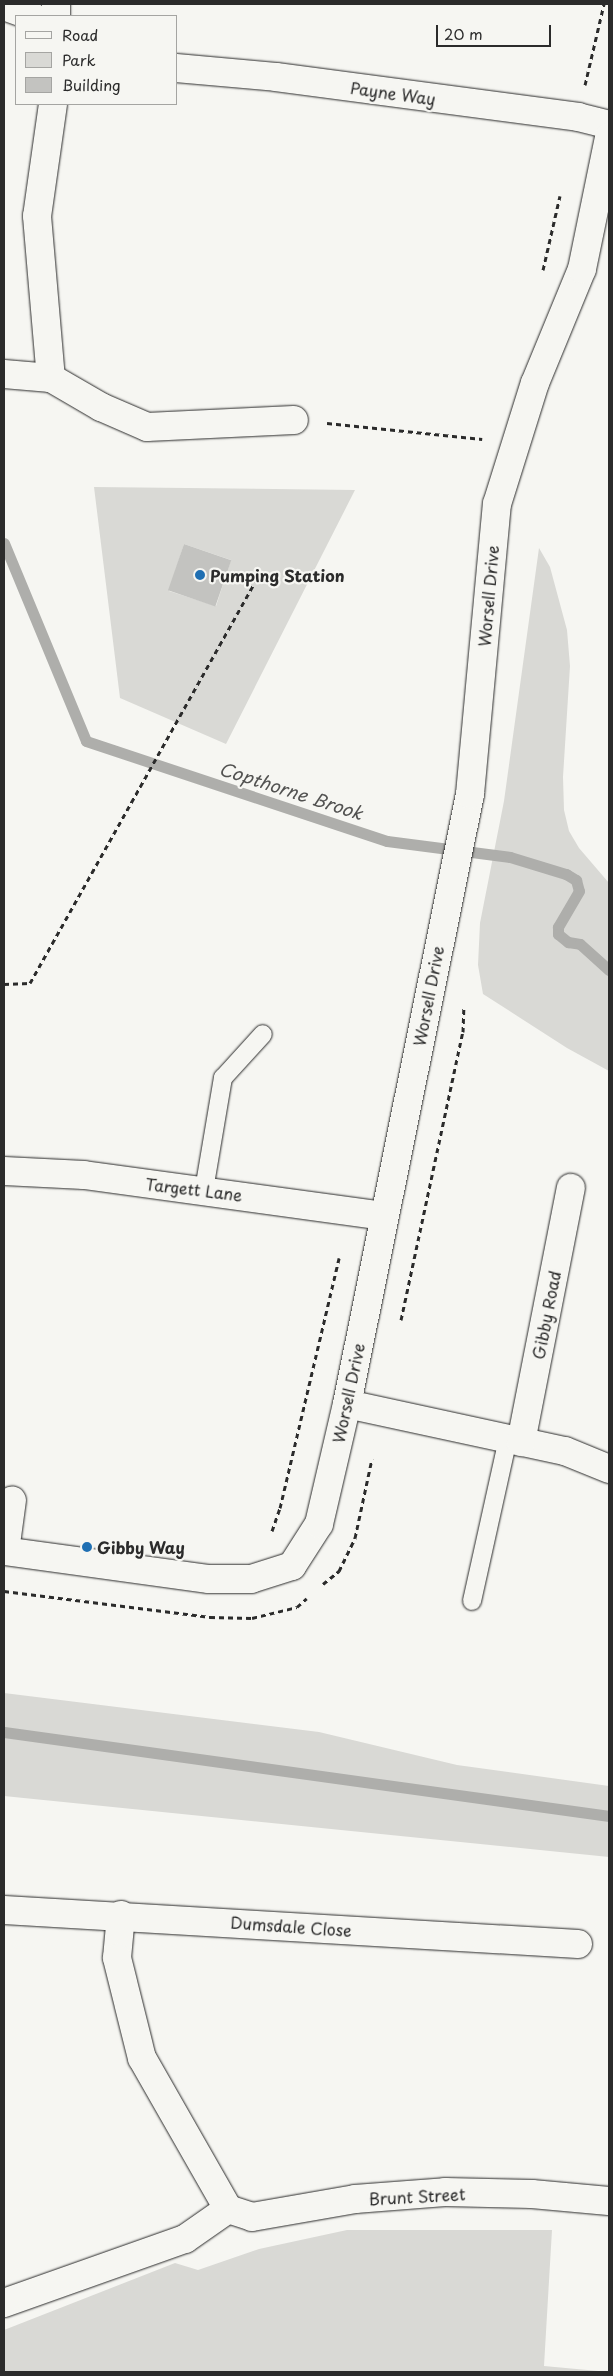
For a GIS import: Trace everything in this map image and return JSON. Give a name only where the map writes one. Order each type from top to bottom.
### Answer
[{"type":"street","points":[[4,6],[50,13]]},
{"type":"street","name":"Payne Way","points":[[178,68],[276,77],[578,117],[609,124]]},
{"type":"street","points":[[51,378],[37,216],[53,105]]},
{"type":"street","name":"Worsell Drive","points":[[4,1551],[209,1578],[251,1579],[292,1566],[319,1524],[347,1404],[383,1216],[470,794],[497,504],[535,383],[582,269],[609,138]]},
{"type":"street","points":[[4,374],[51,378],[101,407],[147,427],[294,420]]},
{"type":"street","name":"Targett Lane","points":[[4,1171],[84,1175],[351,1209],[383,1216]]},
{"type":"street","name":"Gibby Road","points":[[515,1440],[571,1188]]},
{"type":"street","points":[[347,1404],[565,1452],[609,1469]]},
{"type":"street","points":[[4,1551],[12,1500]]},
{"type":"street","name":"Dumsdale Close","points":[[4,1910],[578,1944]]},
{"type":"street","points":[[4,2303],[185,2239],[228,2209],[142,2058],[118,1958],[121,1916]]},
{"type":"street","name":"Brunt Street","points":[[228,2209],[252,2217],[355,2199],[445,2192],[532,2194],[609,2201]]},
{"type":"lane","points":[[204,1190],[222,1078],[263,1034]]},
{"type":"lane","points":[[472,1601],[515,1440]]},
{"type":"path","points":[[578,117],[604,4]]},
{"type":"path","points":[[603,10],[609,11]]},
{"type":"path","points":[[294,420],[490,440]]},
{"type":"path","points":[[4,984],[30,982],[258,575]]},
{"type":"path","points":[[271,1534],[280,1508],[351,1209]]},
{"type":"green space","points":[[94,487],[355,490],[226,744],[120,698]],"holes":[[[184,544],[231,560],[216,606],[169,591]]]},
{"type":"green space","points":[[539,548],[550,567],[567,630],[570,666],[563,777],[564,810],[569,831],[579,848],[609,883],[609,1071],[567,1048],[483,994],[478,965],[480,923],[504,801]]},
{"type":"green space","points":[[4,1693],[319,1732],[457,1765],[609,1786],[609,1857],[4,1796]]},
{"type":"green space","points":[[347,2230],[552,2230],[544,2366],[609,2372],[4,2372],[4,2330],[175,2263],[198,2270],[259,2249]]},
{"type":"building","name":"Pumping Station","points":[[184,544],[231,560],[215,607],[168,590]]},
{"type":"waterway","name":"Copthorne Brook","points":[[4,543],[86,741],[387,841],[510,857],[566,874],[576,880],[579,891],[558,927],[558,934],[568,942],[580,944],[609,970]]},
{"type":"waterway","points":[[4,1732],[609,1816]]},
{"type":"place","name":"Pumping Station","points":[[200,575]]},
{"type":"place","name":"Gibby Way","points":[[87,1547]]}]
